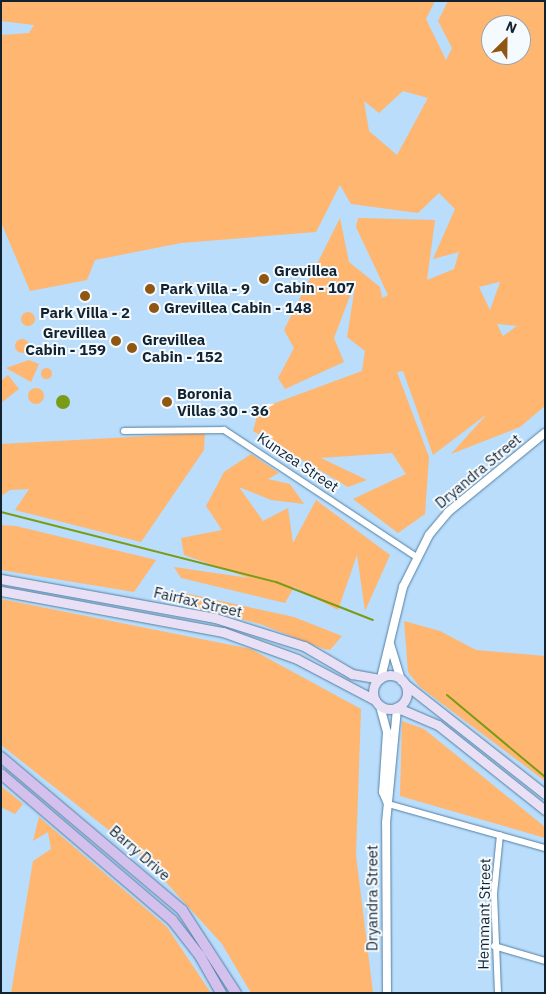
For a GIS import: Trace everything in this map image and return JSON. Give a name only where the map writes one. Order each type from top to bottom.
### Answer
[{"type":"main road","name":"Fairfax Street","points":[[1,579],[215,618],[304,646],[352,674],[380,679]]},
{"type":"main road","name":"Fairfax Street","points":[[1,592],[223,632],[297,659],[378,703]]},
{"type":"main road","points":[[545,794],[403,682],[380,679],[373,691],[378,703],[398,708],[438,725],[545,810]]},
{"type":"main road","points":[[398,708],[406,698],[403,682]]},
{"type":"main road","name":"Barry Drive","points":[[1,757],[182,910],[236,993]]},
{"type":"main road","name":"Barry Drive","points":[[1,774],[172,920],[221,993]]},
{"type":"street","name":"Kunzea Street","points":[[124,431],[224,430],[415,556]]},
{"type":"street","name":"Dryandra Street","points":[[380,679],[415,556],[448,512],[545,433]]},
{"type":"street","points":[[390,644],[403,682]]},
{"type":"street","name":"Dryandra Street","points":[[378,703],[387,732],[383,792],[388,804]]},
{"type":"street","name":"Dryandra Street","points":[[387,993],[388,804],[398,708]]},
{"type":"street","points":[[388,804],[545,848]]},
{"type":"street","name":"Hemmant Street","points":[[498,993],[494,946],[500,835]]},
{"type":"street","points":[[494,946],[545,961]]},
{"type":"shaded area","points":[[1,1],[435,1],[426,19],[446,60],[452,48],[438,21],[448,1],[545,1],[545,406],[520,427],[451,454],[487,414],[433,455],[403,371],[397,372],[429,457],[425,514],[398,533],[353,499],[406,474],[392,453],[321,458],[367,480],[348,487],[253,431],[259,409],[362,371],[365,351],[347,337],[356,280],[334,338],[344,362],[285,389],[278,378],[294,348],[284,330],[340,218],[349,262],[380,287],[382,298],[388,295],[356,227],[358,218],[435,220],[427,280],[454,269],[459,252],[433,259],[455,209],[439,193],[418,213],[351,204],[340,185],[316,232],[181,243],[95,260],[87,280],[30,291],[1,222],[1,35],[29,33],[34,25],[1,21]],"holes":[[[403,91],[428,98],[397,155],[369,131],[364,101],[379,113]],[[500,282],[490,310],[479,287]],[[497,324],[517,326],[503,336]]]},
{"type":"shaded area","points":[[28,312],[33,314],[35,319],[33,324],[28,326],[23,324],[21,319],[23,314]]},
{"type":"shaded area","points":[[22,339],[27,341],[29,346],[27,351],[22,353],[17,351],[15,346],[17,341]]},
{"type":"shaded area","points":[[29,360],[39,364],[31,382],[6,368]]},
{"type":"shaded area","points":[[46,367],[52,373],[46,379],[40,373]]},
{"type":"shaded area","points":[[8,375],[19,389],[1,403],[1,381]]},
{"type":"shaded area","points":[[33,388],[39,388],[44,393],[42,402],[33,404],[28,399],[28,393]]},
{"type":"shaded area","points":[[60,395],[66,395],[70,402],[66,409],[60,409],[56,405],[56,399]]},
{"type":"shaded area","points":[[205,433],[204,450],[141,542],[15,510],[29,489],[10,490],[1,496],[1,444]]},
{"type":"shaded area","points":[[251,454],[279,473],[268,479],[290,484],[304,504],[271,500],[239,487],[263,521],[288,508],[293,543],[316,500],[390,555],[365,611],[357,555],[338,610],[294,587],[285,603],[181,578],[174,567],[249,578],[184,555],[181,538],[222,530],[206,506],[224,472]]},
{"type":"shaded area","points":[[1,525],[16,526],[156,560],[134,592],[1,570]]},
{"type":"shaded area","points":[[180,592],[294,617],[342,636],[330,650],[324,649],[260,624],[167,600]]},
{"type":"shaded area","points":[[1,599],[251,649],[361,709],[356,855],[373,993],[251,993],[222,944],[143,857],[1,745]]},
{"type":"shaded area","points":[[404,621],[440,631],[476,650],[545,656],[545,781],[420,687],[408,672]]},
{"type":"shaded area","points":[[402,721],[424,729],[545,827],[545,838],[400,796]]},
{"type":"shaded area","points":[[1,786],[23,804],[15,814],[1,807]]},
{"type":"shaded area","points":[[39,817],[167,927],[211,993],[11,993],[33,861],[51,849],[48,832],[33,841]]},
{"type":"waterway","points":[[1,512],[276,582],[373,620]]},
{"type":"waterway","points":[[447,695],[545,777]]},
{"type":"place","name":"Grevillea Cabin - 107","points":[[264,279]]},
{"type":"place","name":"Park Villa - 9","points":[[150,289]]},
{"type":"place","name":"Park Villa - 2","points":[[85,296]]},
{"type":"place","name":"Grevillea Cabin - 148","points":[[154,308]]},
{"type":"place","name":"Grevillea Cabin - 159","points":[[116,341]]},
{"type":"place","name":"Grevillea Cabin - 152","points":[[132,348]]},
{"type":"place","name":"Boronia Villas 30 - 36","points":[[167,402]]}]
